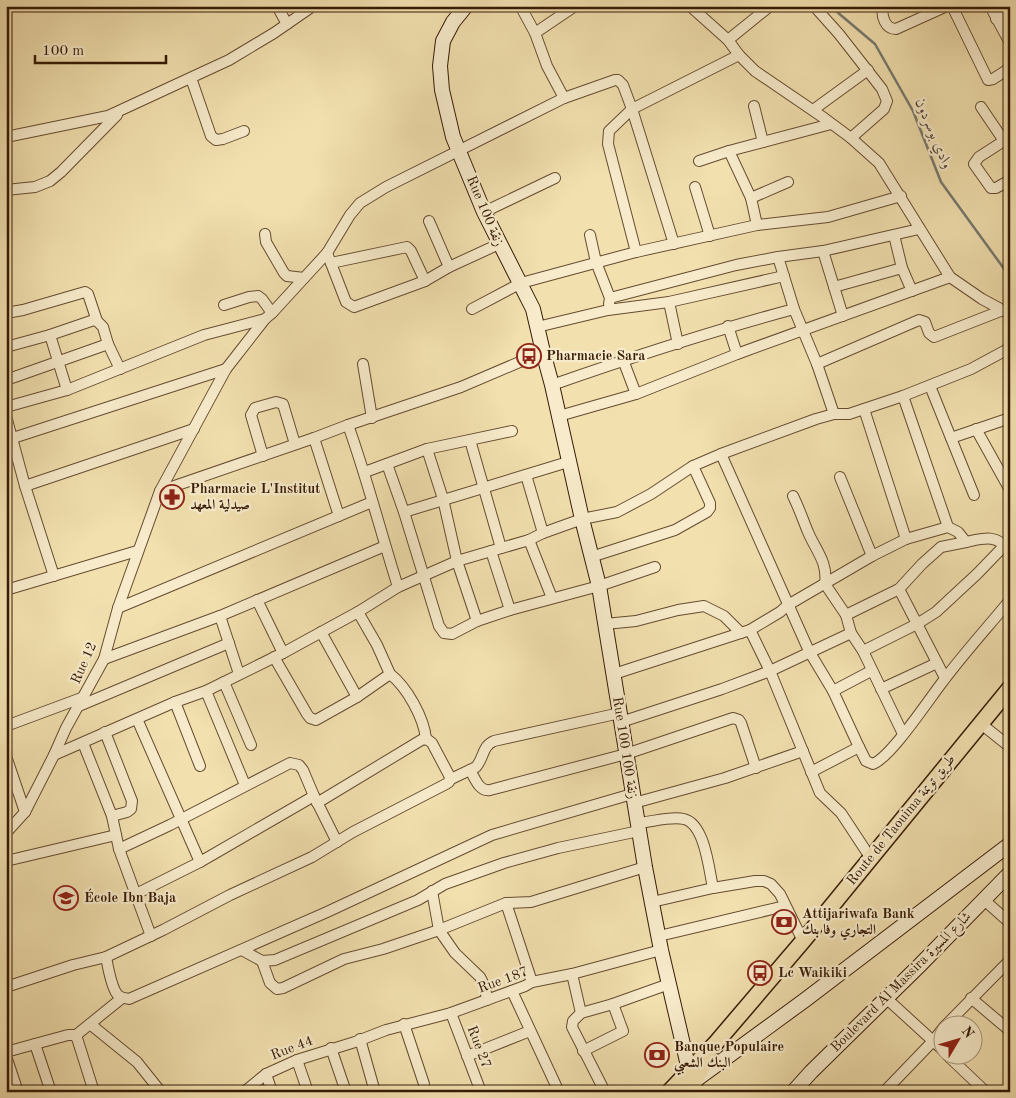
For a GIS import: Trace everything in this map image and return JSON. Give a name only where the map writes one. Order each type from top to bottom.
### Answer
[{"type":"main road","name":"Route de Taouima طريق تويمة","points":[[673,1090],[693,1074],[1010,688]]},
{"type":"main road","name":"Route de Taouima طريق تويمة","points":[[688,1092],[693,1074]]},
{"type":"street","points":[[278,6],[287,24]]},
{"type":"street","points":[[6,137],[98,119],[121,110],[229,60],[313,6]]},
{"type":"street","name":"Rue 100 زنقة","points":[[466,6],[453,22],[443,41],[440,66],[442,90],[453,136],[484,212],[533,309],[559,416]]},
{"type":"street","points":[[519,6],[535,33],[546,66],[564,98]]},
{"type":"street","points":[[535,33],[575,6]]},
{"type":"street","points":[[690,6],[728,40],[739,55],[760,76],[813,110],[851,138],[879,162],[950,277],[982,299],[1006,312]]},
{"type":"street","points":[[728,40],[770,6]]},
{"type":"street","points":[[814,6],[868,70],[885,96],[886,105],[880,114],[851,138]]},
{"type":"street","points":[[883,6],[882,14],[884,20],[889,28],[896,29],[947,6]]},
{"type":"street","points":[[952,6],[989,80],[993,80],[1010,68]]},
{"type":"street","points":[[990,6],[1010,43]]},
{"type":"street","points":[[996,19],[1010,11]]},
{"type":"street","points":[[636,252],[608,144],[608,136],[613,125],[632,109],[739,55]]},
{"type":"street","points":[[813,110],[868,70]]},
{"type":"street","points":[[191,78],[211,136],[216,140],[223,139],[244,131]]},
{"type":"street","name":"Rue 12","points":[[6,833],[25,812],[66,728],[104,659],[118,608],[160,491],[226,369],[269,316],[327,253],[350,215],[360,203],[379,191],[564,98],[615,80],[618,80],[623,85],[632,109]]},
{"type":"street","points":[[754,106],[763,142]]},
{"type":"street","points":[[982,107],[1007,139],[979,157],[974,164],[992,189],[1010,180]]},
{"type":"street","points":[[632,109],[674,244]]},
{"type":"street","points":[[6,190],[35,187],[50,181],[121,110]]},
{"type":"street","points":[[699,161],[729,151],[832,124]]},
{"type":"street","points":[[729,151],[751,198],[758,224]]},
{"type":"street","points":[[484,212],[555,178]]},
{"type":"street","points":[[751,198],[788,182]]},
{"type":"street","points":[[695,187],[710,236]]},
{"type":"street","points":[[472,308],[520,283],[596,262],[758,224],[828,217],[900,196]]},
{"type":"street","points":[[429,221],[449,267]]},
{"type":"street","points":[[610,298],[778,256],[823,251],[919,228]]},
{"type":"street","points":[[265,234],[266,242],[284,273],[287,276],[304,278]]},
{"type":"street","points":[[590,235],[596,262],[610,298],[608,310]]},
{"type":"street","points":[[894,235],[902,268],[912,291]]},
{"type":"street","points":[[327,253],[346,302],[354,308],[425,281],[449,267],[499,244]]},
{"type":"street","points":[[331,263],[407,247],[411,251],[425,281]]},
{"type":"street","points":[[823,251],[843,316]]},
{"type":"street","points":[[778,256],[794,309],[817,364],[834,414]]},
{"type":"street","points":[[834,287],[902,268]]},
{"type":"street","points":[[537,327],[608,310],[669,302],[784,276]]},
{"type":"street","points":[[559,416],[636,394],[737,354],[950,277]]},
{"type":"street","points":[[6,312],[23,310],[85,292],[88,294],[97,320],[102,327],[120,369]]},
{"type":"street","points":[[6,408],[67,390],[204,335],[269,316],[262,299],[258,296],[224,305]]},
{"type":"street","points":[[669,302],[678,344]]},
{"type":"street","points":[[552,385],[728,326],[794,309]]},
{"type":"street","points":[[817,364],[919,320],[925,322],[929,333],[934,338],[1006,312]]},
{"type":"street","points":[[6,347],[97,320]]},
{"type":"street","points":[[728,326],[737,354]]},
{"type":"street","points":[[50,335],[67,390]]},
{"type":"street","points":[[6,380],[108,344]]},
{"type":"street","points":[[54,755],[175,702],[206,691],[322,632],[398,587],[457,561],[529,540],[543,533],[582,520],[617,512],[650,494],[693,466],[721,454],[834,414],[849,414],[903,396],[970,369],[1010,348]]},
{"type":"street","points":[[160,491],[348,425],[461,388],[543,352]]},
{"type":"street","points":[[623,360],[636,394]]},
{"type":"street","points":[[363,364],[372,418]]},
{"type":"street","points":[[11,443],[226,369]]},
{"type":"street","points":[[930,386],[974,496]]},
{"type":"street","points":[[903,396],[948,527]]},
{"type":"street","points":[[263,456],[251,415],[255,408],[276,402],[283,404],[295,444]]},
{"type":"street","points":[[864,409],[906,539]]},
{"type":"street","points":[[6,416],[11,443],[54,576]]},
{"type":"street","name":"Rue 100 زنقة 100","points":[[559,416],[568,462],[599,586],[633,798],[660,943],[693,1074]]},
{"type":"street","points":[[951,438],[1010,418]]},
{"type":"street","points":[[348,425],[365,472],[372,502],[398,587]]},
{"type":"street","points":[[25,486],[194,429]]},
{"type":"street","points":[[976,429],[1010,490]]},
{"type":"street","points":[[365,472],[427,449],[512,431]]},
{"type":"street","points":[[314,438],[339,516]]},
{"type":"street","points":[[470,440],[483,486],[510,610]]},
{"type":"street","points":[[427,449],[443,499],[457,561],[477,621]]},
{"type":"street","points":[[721,454],[809,652],[833,691],[866,761],[873,764],[887,754],[945,678],[1010,600]]},
{"type":"street","points":[[404,512],[483,486],[568,462]]},
{"type":"street","points":[[387,464],[441,630],[447,634],[452,634],[477,621],[510,610],[599,586],[655,567]]},
{"type":"street","points":[[591,557],[675,530],[707,512],[710,508],[710,503],[693,466]]},
{"type":"street","points":[[526,475],[543,533]]},
{"type":"street","points":[[840,476],[872,556]]},
{"type":"street","points":[[793,496],[809,534],[820,552],[826,574],[825,584],[846,615],[851,633],[863,651],[903,734]]},
{"type":"street","points":[[118,608],[372,502]]},
{"type":"street","points":[[614,674],[746,632],[872,556],[906,539],[948,527],[958,532],[966,542]]},
{"type":"street","points":[[846,615],[899,590],[922,564],[941,547],[987,537],[994,538],[1008,548],[936,612],[917,624],[863,651]]},
{"type":"street","points":[[529,540],[552,598]]},
{"type":"street","points":[[104,659],[220,616],[385,546]]},
{"type":"street","points":[[6,590],[138,551]]},
{"type":"street","points":[[899,590],[945,678]]},
{"type":"street","points":[[257,600],[278,655],[307,714],[313,720],[321,719],[390,674]]},
{"type":"street","points":[[604,624],[636,621],[678,610],[704,606],[724,616],[746,632],[770,671],[820,793],[841,813],[870,857]]},
{"type":"street","points":[[358,612],[377,645],[390,674],[419,714],[424,724],[426,739],[435,747],[451,779]]},
{"type":"street","points":[[220,616],[239,674]]},
{"type":"street","points":[[322,632],[357,697]]},
{"type":"street","points":[[6,987],[72,965],[106,957],[230,895],[312,857],[353,832],[470,770],[479,764],[485,747],[494,741],[620,718],[722,689],[770,671],[851,633]]},
{"type":"street","points":[[6,726],[82,702],[229,643]]},
{"type":"street","points":[[881,690],[937,663]]},
{"type":"street","points":[[833,691],[871,671]]},
{"type":"street","points":[[224,682],[251,745]]},
{"type":"street","points":[[206,691],[245,785]]},
{"type":"street","points":[[175,702],[200,766]]},
{"type":"street","points":[[470,770],[482,789],[487,791],[626,754],[736,718],[743,728],[756,768]]},
{"type":"street","points":[[137,719],[200,862]]},
{"type":"street","points":[[980,723],[1010,747]]},
{"type":"street","points":[[105,732],[132,801],[131,808],[127,812],[112,816]]},
{"type":"street","points":[[136,894],[316,800],[416,742],[426,739]]},
{"type":"street","points":[[83,743],[112,816],[119,849],[151,936]]},
{"type":"street","points":[[811,772],[859,747]]},
{"type":"street","points":[[106,957],[117,994],[122,998],[129,999],[242,950],[492,835],[633,798],[726,778],[803,751]]},
{"type":"street","points":[[6,756],[25,812]]},
{"type":"street","points":[[119,849],[290,763],[299,765],[303,770],[337,842]]},
{"type":"street","points":[[242,950],[262,961],[276,960],[418,900],[452,882],[504,863],[675,818],[684,819],[697,828],[702,838],[713,888]]},
{"type":"street","points":[[6,861],[116,835]]},
{"type":"street","points":[[693,1074],[805,1000],[1010,844]]},
{"type":"street","points":[[262,961],[270,983],[277,989],[284,988],[344,959],[382,949],[439,930],[506,903],[531,902],[645,866]]},
{"type":"street","name":"Boulevard Al Massira شارع المسيرة","points":[[793,1092],[1010,873]]},
{"type":"street","points":[[652,902],[713,888],[764,881],[777,889],[803,941]]},
{"type":"street","points":[[432,891],[439,930],[455,953],[480,977],[485,987],[487,1000]]},
{"type":"street","points":[[984,899],[1010,923]]},
{"type":"street","points":[[506,903],[532,982]]},
{"type":"street","name":"Rue 187","points":[[358,1040],[404,1024],[451,1013],[532,982],[572,974],[660,943],[785,906]]},
{"type":"street","points":[[954,1016],[1010,960]]},
{"type":"street","points":[[572,974],[581,1012]]},
{"type":"street","points":[[605,1092],[572,1027],[573,1021],[581,1012],[612,1004],[670,984]]},
{"type":"street","points":[[512,991],[559,1092]]},
{"type":"street","points":[[6,1052],[68,1035],[75,1036],[122,998]]},
{"type":"street","points":[[884,1092],[933,1041],[886,998]]},
{"type":"street","points":[[971,998],[1010,1030]]},
{"type":"street","points":[[583,1051],[623,1031],[612,1004]]},
{"type":"street","name":"Rue 27","points":[[451,1013],[481,1092]]},
{"type":"street","points":[[90,1024],[137,1062],[161,1092]]},
{"type":"street","points":[[404,1024],[424,1084]]},
{"type":"street","points":[[467,1056],[530,1031]]},
{"type":"street","points":[[75,1036],[94,1092]]},
{"type":"street","points":[[358,1040],[375,1092]]},
{"type":"street","name":"Rue 44","points":[[246,1091],[266,1074],[297,1060],[358,1040]]},
{"type":"street","points":[[35,1044],[51,1092]]},
{"type":"street","points":[[330,1048],[346,1092]]},
{"type":"street","points":[[6,1056],[18,1092]]},
{"type":"street","points":[[297,1060],[308,1092]]},
{"type":"street","points":[[959,1066],[986,1092]]},
{"type":"street","points":[[266,1074],[272,1092]]},
{"type":"waterway","name":"وادي بوسردون","points":[[830,6],[875,44],[913,111],[941,182],[1010,277]]},
{"type":"place","name":"Pharmacie Sara","points":[[529,356]]},
{"type":"place","name":"Pharmacie L'Institut صيدلية المعهد","points":[[172,497]]},
{"type":"place","name":"École Ibn Baja","points":[[66,898]]},
{"type":"place","name":"Attijariwafa Bank التجاري وفا بنك","points":[[784,922]]},
{"type":"place","name":"Lc Waikiki","points":[[760,973]]},
{"type":"place","name":"Banque Populaire البنك الشعبي","points":[[657,1055]]}]
